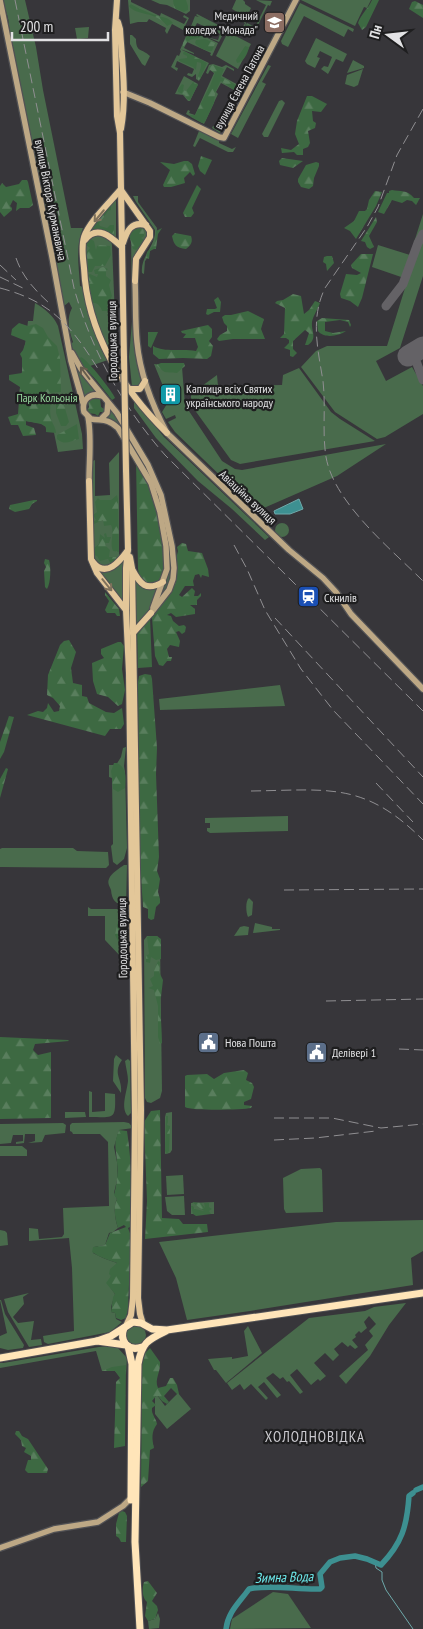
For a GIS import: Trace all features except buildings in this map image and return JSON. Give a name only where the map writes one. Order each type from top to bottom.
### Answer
[{"type":"highway","points":[[0,1358],[97,1341],[111,1336],[135,1322],[155,1330],[167,1330],[423,1293]]},
{"type":"highway","points":[[145,1325],[149,1335],[148,1341]]},
{"type":"highway","points":[[125,1327],[122,1336],[132,1364],[130,1542],[136,1629]]},
{"type":"highway","points":[[140,1629],[135,1542],[137,1373],[142,1347],[148,1341],[167,1330]]},
{"type":"highway","points":[[97,1341],[134,1348],[142,1347]]},
{"type":"main road","name":"Городоцька вулиця","points":[[117,0],[115,30],[117,116],[120,133],[128,549],[126,610],[130,732],[135,1157],[133,1298],[131,1315],[125,1327]]},
{"type":"main road","name":"Городоцька вулиця","points":[[117,18],[120,29],[123,76],[123,116],[120,133]]},
{"type":"main road","points":[[116,68],[123,76]]},
{"type":"main road","points":[[117,82],[123,92],[117,100]]},
{"type":"main road","points":[[135,281],[136,259],[150,237],[150,231],[121,189],[88,228],[84,237],[82,245],[85,288],[100,339],[110,359],[128,389],[155,422],[167,433]]},
{"type":"main road","points":[[82,245],[90,235],[100,232],[108,235],[122,247],[127,232],[132,226],[146,225]]},
{"type":"main road","points":[[128,389],[140,389],[145,381]]},
{"type":"main road","points":[[89,480],[90,559],[97,573],[126,610]]},
{"type":"main road","name":"Городоцька вулиця","points":[[128,549],[132,568],[134,633],[141,1110],[138,1298],[140,1314],[145,1325]]},
{"type":"main road","points":[[90,559],[100,568],[111,568],[120,561],[128,549]]},
{"type":"main road","points":[[132,568],[138,581],[143,584],[150,587],[163,582]]},
{"type":"main road","points":[[134,633],[151,613]]},
{"type":"street","name":"вулиця Віктора Курмановича","points":[[0,0],[71,362],[83,403]]},
{"type":"street","name":"вулиця Євгена Патона","points":[[123,92],[145,100],[224,138],[296,0]]},
{"type":"street","name":"Авіаційна вулиця","points":[[135,281],[137,341],[145,381],[157,414],[167,433],[289,550],[323,578],[336,592],[351,614],[423,689]]},
{"type":"street","points":[[68,346],[82,369],[117,413],[156,480],[162,495],[172,546],[173,579],[169,590],[151,613]]},
{"type":"street","points":[[89,480],[90,428],[88,418],[83,411],[83,403],[88,397],[95,394],[105,399],[108,409],[90,428]]},
{"type":"street","points":[[88,418],[109,421],[118,428],[135,454],[150,483],[160,512],[166,546],[167,569],[151,613]]},
{"type":"street","points":[[0,1548],[54,1530],[98,1522],[120,1508],[131,1498]]},
{"type":"green space","points":[[3,0],[25,0],[71,228],[83,228],[78,249],[80,286],[83,287],[93,324],[108,360],[84,368],[76,357],[71,344],[73,342],[69,321],[72,308],[69,302],[64,306]]},
{"type":"green space","points":[[128,0],[160,16],[161,13],[184,24],[187,19],[183,17],[184,15],[189,18],[183,30],[172,24],[167,34],[166,28],[149,19],[147,22],[130,24]]},
{"type":"green space","points":[[151,0],[190,0],[190,11],[186,14]]},
{"type":"green space","points":[[173,0],[186,0],[188,10],[184,12],[174,8]]},
{"type":"green space","points":[[236,0],[243,0],[251,8],[245,21],[246,23],[245,27],[247,23],[255,27],[266,5],[256,0],[272,1],[270,6],[268,5],[254,33],[243,27],[245,23],[236,18],[239,13],[232,9]]},
{"type":"green space","points":[[301,0],[371,0],[367,8],[364,7],[355,26]]},
{"type":"green space","points":[[372,0],[379,0],[366,27],[362,30],[358,23]]},
{"type":"green space","points":[[415,1],[423,5],[423,18],[409,9],[412,2]]},
{"type":"green space","points":[[300,3],[354,29],[353,32],[348,29],[344,37],[304,16],[288,47],[282,44],[281,41]]},
{"type":"green space","points":[[131,4],[168,19],[173,23],[167,26],[158,18],[132,9],[129,6]]},
{"type":"green space","points":[[197,14],[224,28],[225,30],[219,42],[207,37],[218,40],[220,34],[197,23],[194,29],[203,35],[190,29],[195,16],[199,17]]},
{"type":"green space","points":[[89,27],[88,38],[77,39],[75,28]]},
{"type":"green space","points":[[189,29],[218,43],[212,56],[210,55],[211,53],[187,42],[184,48],[194,54],[180,49]]},
{"type":"green space","points":[[190,31],[201,37],[189,40],[183,48],[183,43]]},
{"type":"green space","points":[[228,32],[251,44],[238,69],[216,56]]},
{"type":"green space","points":[[130,35],[136,39],[138,48],[150,56],[145,66],[130,44]]},
{"type":"green space","points":[[316,38],[347,54],[343,62],[336,59],[328,74],[321,69],[324,66],[328,67],[332,57],[320,51],[317,57],[320,58],[315,68],[305,61]]},
{"type":"green space","points":[[205,39],[215,43],[212,51],[203,49],[195,43],[196,40]]},
{"type":"green space","points":[[245,46],[249,47],[246,55],[243,60],[237,63],[236,60]]},
{"type":"green space","points":[[180,49],[209,63],[199,81],[196,79],[196,74],[192,77],[187,75],[188,73],[192,74],[194,69],[177,61],[175,67],[178,68],[177,71],[171,67],[177,55],[179,56]]},
{"type":"green space","points":[[184,51],[207,63],[200,79],[198,80],[201,63],[197,62],[196,70],[179,61],[179,59],[187,58],[183,54]]},
{"type":"green space","points":[[353,60],[364,66],[364,68],[347,73]]},
{"type":"green space","points":[[213,64],[222,67],[226,65],[234,69],[234,71],[227,67],[222,76],[242,87],[246,83],[238,99],[231,96],[234,90],[221,83],[204,124],[186,114],[188,110],[190,111],[189,113],[195,115],[214,73],[210,70],[208,74],[206,73],[209,65]]},
{"type":"green space","points":[[213,65],[224,69],[221,77],[240,87],[242,91],[238,98],[236,98],[233,95],[234,90],[221,81],[215,93],[214,103],[205,122],[202,123],[190,115],[195,115],[210,86],[215,73],[209,69]]},
{"type":"green space","points":[[268,65],[271,66],[262,82],[266,84],[238,138],[231,134]]},
{"type":"green space","points":[[363,69],[358,85],[354,87],[345,84],[347,75]]},
{"type":"green space","points":[[184,76],[198,84],[190,101],[183,95],[175,94]]},
{"type":"green space","points":[[193,82],[198,85],[190,100],[178,92],[178,89],[182,84],[184,85],[183,90],[186,91]]},
{"type":"green space","points":[[307,96],[312,96],[327,104],[321,112],[312,111],[313,121],[316,123],[315,128],[308,131],[310,143],[308,147],[303,149],[303,155],[297,155],[294,152],[282,153],[281,148],[291,150],[299,144],[295,134],[297,121]]},
{"type":"green space","points":[[230,98],[237,101],[220,133],[212,128],[213,126],[220,129],[235,101]]},
{"type":"green space","points":[[282,100],[285,103],[268,137],[264,137],[262,134],[279,101]]},
{"type":"green space","points":[[199,131],[219,140],[219,143],[232,149],[236,147],[233,152],[228,152],[200,138],[195,147],[193,146]]},
{"type":"green space","points":[[201,156],[212,160],[205,175],[198,166]]},
{"type":"green space","points":[[282,158],[303,161],[293,168],[280,165],[279,161]]},
{"type":"green space","points":[[184,161],[192,164],[195,174],[193,176],[190,172],[184,178],[185,183],[164,187],[163,185],[170,170],[160,162],[174,164]]},
{"type":"green space","points":[[319,163],[319,166],[313,186],[309,189],[301,187],[298,179],[306,165]]},
{"type":"green space","points":[[22,180],[27,180],[28,182],[33,205],[16,211],[17,203],[13,200],[10,206],[12,210],[4,217],[0,212],[0,186],[2,183],[6,187],[19,184]]},
{"type":"green space","points":[[197,185],[201,189],[192,208],[194,213],[191,217],[185,217],[183,213]]},
{"type":"green space","points":[[392,190],[406,192],[414,198],[420,198],[416,205],[412,201],[407,200],[402,203],[392,200],[384,214],[378,212],[387,193]]},
{"type":"green space","points":[[375,191],[382,192],[376,206],[356,239],[350,231],[344,228],[354,221],[359,211],[367,209],[369,200]]},
{"type":"green space","points":[[133,196],[138,196],[138,202],[157,228],[156,249],[151,249],[145,261],[144,274],[142,273],[143,261],[155,236],[155,230]]},
{"type":"green space","points":[[116,199],[116,238],[87,233]]},
{"type":"green space","points":[[111,206],[111,210],[108,211],[99,224],[107,228],[110,225],[114,225],[114,234],[111,236],[89,233],[91,227]]},
{"type":"green space","points":[[423,214],[423,231],[404,278],[372,267],[378,245],[410,255]]},
{"type":"green space","points":[[376,217],[377,222],[369,236],[374,247],[370,249],[365,242],[361,241]]},
{"type":"green space","points":[[143,226],[147,231],[148,237],[135,257],[134,343],[142,380],[138,387],[132,387],[129,357],[132,321],[131,231]]},
{"type":"green space","points":[[140,227],[144,233],[144,236],[141,238],[146,241],[136,250],[133,249],[129,235],[133,228]]},
{"type":"green space","points":[[162,228],[158,234],[156,248],[150,251],[149,259],[146,258],[147,252],[155,244],[156,231]]},
{"type":"green space","points":[[175,233],[191,236],[191,243],[186,249],[180,248],[175,244],[172,236]]},
{"type":"green space","points":[[100,234],[111,241],[112,245],[117,365],[100,332],[87,288],[85,246],[87,240]]},
{"type":"green space","points":[[423,235],[423,276],[400,348],[376,361],[386,381],[412,367],[423,386],[423,414],[385,437],[377,439],[335,412],[301,367],[316,351],[327,346],[387,346]]},
{"type":"green space","points":[[89,238],[94,241],[96,250],[97,246],[100,245],[110,246],[111,255],[105,266],[95,266],[92,272],[87,272],[88,261],[86,253],[90,248],[86,245]]},
{"type":"green space","points":[[361,254],[373,254],[358,307],[350,301],[341,298],[340,294],[346,274],[357,275],[361,273],[352,268],[351,265]]},
{"type":"green space","points":[[332,256],[334,263],[327,271],[326,264],[323,262],[324,257]]},
{"type":"green space","points":[[103,267],[108,269],[106,276],[111,280],[109,285],[112,296],[107,306],[108,311],[102,311],[96,303],[92,303],[88,284],[91,282],[86,276],[90,274],[97,277],[98,274],[95,274],[94,270]]},
{"type":"green space","points":[[293,294],[301,296],[304,314],[315,301],[320,303],[312,322],[313,340],[308,345],[305,345],[309,333],[305,330],[293,341],[293,349],[297,353],[293,357],[290,356],[290,350],[284,348],[289,343],[289,340],[280,338],[284,334],[285,308],[275,303],[277,301]]},
{"type":"green space","points":[[218,297],[221,302],[220,312],[206,314],[207,309],[217,308],[214,300]]},
{"type":"green space","name":"Парк Кольонія","points":[[35,303],[54,319],[58,326],[82,434],[83,449],[58,452],[53,428],[46,429],[45,424],[19,420],[19,396],[28,321],[33,321]]},
{"type":"green space","points":[[248,311],[264,319],[261,329],[265,339],[219,341],[217,339],[227,331],[227,326],[222,317]]},
{"type":"green space","points":[[322,318],[349,320],[351,325],[350,327],[348,322],[340,320],[325,322],[325,331],[333,333],[346,331],[328,336],[318,331],[317,321]]},
{"type":"green space","points":[[19,323],[28,326],[36,324],[43,328],[48,337],[57,346],[60,358],[61,392],[49,393],[51,418],[56,433],[46,432],[46,427],[41,424],[26,421],[26,425],[34,428],[36,435],[23,436],[18,425],[11,425],[8,417],[18,414],[20,387],[9,380],[9,375],[22,373],[22,358],[20,354],[26,341],[11,335],[12,329]]},
{"type":"green space","points":[[208,325],[212,329],[212,337],[209,341],[213,346],[211,356],[207,359],[159,359],[153,354],[153,346],[168,350],[196,351],[198,347],[195,338],[183,338],[186,334],[181,331]]},
{"type":"green space","points":[[148,332],[158,332],[151,348],[148,346]]},
{"type":"green space","points":[[81,357],[100,376],[115,398],[112,400],[78,360]]},
{"type":"green space","points":[[73,362],[96,391],[84,396],[79,386]]},
{"type":"green space","points":[[161,363],[184,363],[185,366],[177,373],[167,372],[156,365]]},
{"type":"green space","points":[[154,364],[182,367],[185,405],[222,461],[235,469],[242,470],[386,444],[337,476],[257,511],[175,432],[168,422],[176,418],[175,415],[166,419],[162,412],[170,399],[173,399],[177,393],[163,386]]},
{"type":"green space","points":[[299,368],[331,412],[375,441],[240,464],[231,460],[194,409],[191,402],[191,394],[217,375],[218,386],[282,385],[283,375]]},
{"type":"green space","points":[[62,398],[69,422],[66,426],[61,426],[56,413],[56,402]]},
{"type":"green space","points":[[100,398],[101,407],[106,410],[105,412],[100,412],[98,416],[87,411],[89,399]]},
{"type":"green space","points":[[134,400],[164,437],[269,537],[265,540],[198,481],[156,438],[134,408]]},
{"type":"green space","points":[[111,410],[145,464],[156,487],[163,511],[172,556],[172,568],[168,586],[157,602],[168,574],[169,566],[161,511],[134,450],[106,418]]},
{"type":"green space","points":[[77,424],[79,439],[65,443],[57,439],[57,435]]},
{"type":"green space","points":[[119,452],[119,556],[117,562],[101,566],[93,559],[91,462],[95,460],[95,496],[110,495],[109,463]]},
{"type":"green space","points":[[136,461],[152,493],[166,559],[164,577],[151,585],[140,580],[138,569]]},
{"type":"green space","points":[[117,495],[119,552],[113,551],[112,548],[111,525],[104,526],[103,520],[94,524],[93,522],[96,520],[93,515],[97,512],[95,502],[98,498],[100,500],[111,500]]},
{"type":"green space","points":[[37,501],[29,509],[15,512],[9,509],[10,505]]},
{"type":"green space","points":[[282,523],[287,525],[289,530],[287,535],[282,537],[277,535],[275,530],[277,525]]},
{"type":"green space","points":[[106,533],[107,537],[111,537],[109,543],[105,545],[110,550],[109,557],[116,557],[116,562],[111,564],[108,559],[100,561],[94,555],[94,548],[99,544],[100,534],[105,538],[104,534]]},
{"type":"green space","points":[[182,543],[186,544],[188,551],[202,553],[209,577],[202,575],[201,578],[199,574],[195,575],[194,586],[185,586],[179,595],[182,597],[192,588],[195,591],[194,596],[198,596],[201,593],[197,600],[197,605],[190,605],[195,609],[195,614],[176,617],[171,613],[167,615],[171,616],[173,621],[179,626],[184,625],[186,627],[185,632],[182,634],[179,631],[176,632],[180,641],[179,647],[170,645],[167,649],[169,657],[172,657],[171,661],[167,661],[163,666],[159,665],[155,656],[152,618],[153,612],[169,586],[178,551],[177,547]]},
{"type":"green space","points":[[45,559],[49,560],[50,566],[50,579],[47,589],[45,587]]},
{"type":"green space","points":[[123,562],[124,603],[96,568],[112,570]]},
{"type":"green space","points":[[134,579],[159,586],[150,611],[134,629]]},
{"type":"green space","points":[[105,592],[119,609],[120,616],[117,616],[115,613],[107,613],[105,610],[109,601]]},
{"type":"green space","points":[[150,617],[152,667],[138,668],[137,631]]},
{"type":"green space","points":[[69,640],[76,652],[71,668],[73,683],[82,685],[82,696],[87,697],[89,703],[106,712],[114,713],[122,708],[124,724],[121,729],[110,729],[105,736],[27,715],[38,711],[43,712],[47,708],[48,703],[54,712],[59,711],[60,706],[53,698],[47,695],[48,675],[60,645],[64,641]]},
{"type":"green space","points":[[121,642],[124,646],[122,669],[125,690],[122,704],[118,706],[108,697],[97,694],[93,681],[92,663],[104,658],[101,654],[101,649]]},
{"type":"green space","points":[[151,675],[152,679],[157,748],[159,857],[157,871],[160,879],[158,892],[160,903],[156,907],[154,919],[151,920],[148,918],[148,909],[143,907],[138,817],[138,682],[139,676]]},
{"type":"green space","points":[[280,685],[285,706],[160,710],[159,699]]},
{"type":"green space","points":[[9,716],[14,717],[4,752],[0,759],[0,742]]},
{"type":"green space","points":[[126,747],[124,766],[127,848],[124,859],[117,865],[113,862],[111,846],[113,844],[112,778],[109,777],[109,765],[116,765],[121,757],[123,748]]},
{"type":"green space","points":[[114,763],[123,768],[126,781],[125,788],[118,792],[113,789],[111,771]]},
{"type":"green space","points":[[6,768],[8,769],[0,798],[0,779]]},
{"type":"green space","points":[[288,816],[288,831],[210,833],[207,831],[207,828],[210,828],[210,823],[205,823],[205,818]]},
{"type":"green space","points":[[73,848],[77,851],[108,852],[109,865],[106,868],[0,867],[0,849]]},
{"type":"green space","points":[[124,865],[127,865],[126,906],[115,901],[108,882],[112,875]]},
{"type":"green space","points":[[249,898],[253,902],[252,915],[248,917],[246,904]]},
{"type":"green space","points":[[88,907],[91,909],[119,909],[126,914],[126,920],[122,926],[122,958],[105,940],[105,916],[88,916]]},
{"type":"green space","points":[[124,920],[123,930],[127,937],[123,943],[122,955],[121,947],[115,935],[118,921]]},
{"type":"green space","points":[[255,923],[272,927],[272,929],[280,930],[253,933]]},
{"type":"green space","points":[[240,927],[249,927],[248,935],[234,936]]},
{"type":"green space","points":[[147,936],[157,936],[160,940],[162,1091],[160,1098],[151,1103],[147,1102],[145,1098],[144,940]]},
{"type":"green space","points":[[157,936],[161,939],[161,959],[156,960],[151,957],[150,963],[146,962],[146,956],[149,954],[147,937]]},
{"type":"green space","points":[[158,961],[160,962],[159,972],[163,980],[160,999],[162,1043],[160,1044],[158,1037],[158,1006],[154,990],[148,988],[153,986],[150,979],[154,976]]},
{"type":"green space","points":[[0,1037],[69,1041],[35,1044],[33,1050],[38,1055],[51,1052],[51,1118],[0,1119]]},
{"type":"green space","points":[[116,1055],[122,1060],[118,1069],[121,1093],[113,1081],[114,1059]]},
{"type":"green space","points":[[128,1059],[130,1061],[131,1113],[128,1116],[124,1109],[124,1104],[128,1081],[125,1061]]},
{"type":"green space","points":[[244,1070],[248,1073],[246,1080],[252,1083],[254,1087],[251,1099],[244,1102],[244,1105],[252,1106],[251,1108],[206,1110],[185,1107],[185,1076],[207,1074],[214,1079],[224,1073]]},
{"type":"green space","points":[[89,1091],[92,1092],[92,1112],[105,1111],[105,1093],[115,1094],[115,1109],[112,1116],[89,1117]]},
{"type":"green space","points":[[160,1110],[162,1218],[179,1219],[183,1224],[207,1224],[208,1232],[145,1239],[147,1201],[144,1122],[151,1111]]},
{"type":"green space","points":[[65,1112],[85,1112],[86,1117],[65,1118]]},
{"type":"green space","points":[[172,1112],[172,1150],[170,1153],[165,1154],[165,1117],[166,1113]]},
{"type":"green space","points":[[166,1116],[168,1116],[167,1125],[170,1126],[169,1151],[167,1154],[165,1151]]},
{"type":"green space","points":[[63,1123],[66,1125],[65,1133],[45,1135],[42,1142],[28,1143],[35,1141],[35,1134],[25,1134],[24,1143],[16,1144],[16,1142],[23,1141],[23,1135],[13,1135],[11,1143],[0,1144],[0,1124]]},
{"type":"green space","points":[[72,1123],[129,1123],[133,1128],[119,1130],[114,1147],[117,1162],[117,1180],[114,1193],[117,1199],[115,1214],[118,1228],[109,1233],[105,1245],[94,1247],[93,1253],[117,1263],[111,1275],[110,1287],[115,1294],[111,1312],[115,1313],[116,1319],[122,1322],[110,1332],[48,1344],[44,1342],[43,1336],[74,1331],[69,1238],[29,1241],[29,1228],[38,1229],[39,1239],[62,1237],[64,1234],[63,1208],[109,1206],[108,1142],[100,1134],[73,1134],[70,1131],[70,1125]]},
{"type":"green space","points":[[119,1130],[127,1131],[128,1138],[131,1165],[132,1226],[128,1228],[131,1236],[128,1308],[126,1318],[121,1320],[116,1318],[115,1313],[111,1312],[115,1294],[106,1283],[111,1276],[109,1274],[110,1269],[117,1263],[92,1252],[93,1247],[105,1245],[110,1233],[126,1227],[124,1225],[118,1228],[115,1214],[117,1199],[114,1195],[117,1183],[117,1170],[115,1143]]},
{"type":"green space","points":[[0,1146],[22,1146],[27,1150],[27,1156],[0,1156]]},
{"type":"green space","points":[[320,1168],[322,1170],[323,1212],[286,1213],[284,1209],[283,1178],[301,1169]]},
{"type":"green space","points":[[183,1175],[184,1194],[167,1195],[166,1176]]},
{"type":"green space","points":[[184,1196],[185,1215],[172,1215],[167,1211],[165,1197]]},
{"type":"green space","points":[[192,1202],[201,1203],[205,1208],[204,1203],[209,1203],[209,1207],[212,1209],[209,1211],[211,1214],[196,1216],[193,1214],[191,1206],[204,1211]]},
{"type":"green space","points":[[214,1202],[214,1214],[191,1214],[191,1203]]},
{"type":"green space","points":[[423,1220],[423,1251],[411,1258],[413,1285],[187,1320],[176,1278],[159,1242],[336,1222]]},
{"type":"green space","points":[[0,1230],[7,1233],[8,1245],[0,1246]]},
{"type":"green space","points":[[29,1293],[23,1297],[24,1304],[13,1317],[18,1323],[34,1321],[31,1340],[41,1339],[42,1345],[29,1347],[8,1312],[4,1299]]},
{"type":"green space","points":[[0,1300],[5,1314],[24,1345],[23,1348],[8,1350],[0,1348],[0,1336],[7,1333]]},
{"type":"green space","points":[[406,1303],[389,1325],[370,1356],[346,1384],[339,1376],[368,1350],[365,1345],[373,1336],[369,1331],[376,1324],[369,1316],[364,1322],[367,1328],[361,1333],[359,1331],[352,1340],[358,1347],[355,1349],[350,1345],[348,1347],[342,1342],[334,1349],[339,1355],[333,1361],[325,1353],[314,1363],[326,1376],[320,1381],[318,1379],[311,1385],[297,1369],[290,1375],[303,1392],[300,1394],[289,1381],[287,1382],[283,1377],[280,1379],[273,1373],[266,1378],[281,1395],[277,1398],[264,1382],[258,1387],[268,1398],[266,1400],[251,1384],[244,1390],[240,1384],[232,1390],[227,1383],[309,1318],[365,1311],[374,1307]]},
{"type":"green space","points":[[136,1325],[143,1328],[146,1335],[143,1342],[136,1345],[129,1342],[126,1335],[129,1328]]},
{"type":"green space","points":[[248,1326],[262,1353],[226,1383],[214,1370],[208,1359],[232,1357],[232,1359],[248,1356],[244,1331]]},
{"type":"green space","points":[[110,1346],[118,1348],[127,1358],[126,1374],[121,1378],[115,1371],[102,1371],[96,1351],[0,1368],[0,1363]]},
{"type":"green space","points":[[150,1348],[160,1362],[158,1388],[166,1386],[170,1378],[173,1378],[179,1394],[171,1388],[164,1396],[169,1402],[167,1404],[158,1396],[152,1401],[156,1405],[152,1410],[157,1424],[152,1436],[154,1448],[150,1450],[148,1481],[141,1487],[142,1365],[145,1353]]},
{"type":"green space","points":[[126,1365],[125,1446],[114,1448],[116,1382],[120,1378],[115,1371],[102,1371]]},
{"type":"green space","points":[[178,1393],[191,1409],[167,1429],[155,1414],[155,1397],[157,1395],[165,1406]]},
{"type":"green space","points":[[16,1431],[19,1431],[22,1436],[28,1439],[48,1469],[47,1473],[28,1473],[25,1470],[28,1460],[31,1460],[31,1456],[24,1452],[26,1448],[22,1446],[21,1440],[15,1434]]},
{"type":"green space","points":[[122,1511],[127,1516],[126,1542],[121,1542],[116,1536],[116,1524],[119,1513]]},
{"type":"green space","points":[[148,1581],[157,1593],[152,1601],[158,1610],[155,1619],[148,1621],[145,1616],[147,1602],[143,1595],[143,1590],[144,1582]]},
{"type":"green space","points":[[273,1592],[288,1594],[311,1628],[230,1629],[232,1619]]},
{"type":"green space","points":[[158,1613],[160,1619],[159,1628],[149,1629],[148,1621],[155,1619]]},
{"type":"water","points":[[299,499],[303,509],[290,514],[275,514],[274,511]]},
{"type":"waterway","name":"Зимна Вода","points":[[416,1490],[423,1487]]},
{"type":"waterway","name":"Зимна Вода","points":[[226,1629],[232,1613],[249,1589],[265,1587],[320,1589],[322,1587],[320,1574],[330,1562],[340,1558],[355,1556],[381,1565],[399,1541],[405,1525],[409,1496],[413,1493]]},
{"type":"waterway","points":[[375,1562],[376,1568],[382,1572],[382,1580],[386,1590],[413,1629]]},
{"type":"taxiway","points":[[386,306],[403,284],[423,234]]},
{"type":"taxiway","points":[[413,353],[423,380]]},
{"type":"runway","points":[[408,356],[423,347]]},
{"type":"railway","points":[[15,0],[74,288],[89,334],[110,377],[135,417],[165,455],[423,711]]},
{"type":"railway","points":[[423,109],[397,155],[378,207],[367,227],[325,288],[320,300],[316,323],[317,346],[324,391],[325,448],[331,474],[352,508],[380,540],[423,581]]},
{"type":"railway","points":[[16,258],[22,272],[30,283],[50,304]]},
{"type":"railway","points":[[0,265],[16,280]]},
{"type":"railway","points":[[0,277],[27,290]]},
{"type":"railway","points":[[0,288],[34,301],[59,318],[80,342],[100,372]]},
{"type":"railway","points":[[234,545],[265,610],[301,669],[333,710],[423,804]]},
{"type":"railway","points":[[275,618],[423,777]]},
{"type":"railway","points":[[376,783],[413,822]]},
{"type":"railway","points":[[251,791],[324,791],[344,793],[363,798],[382,807],[402,821],[423,840]]},
{"type":"railway","points":[[284,890],[423,889]]},
{"type":"railway","points":[[326,1001],[423,999]]},
{"type":"railway","points":[[399,1049],[423,1050]]},
{"type":"railway","points":[[274,1118],[332,1118],[381,1128],[423,1124]]},
{"type":"railway","points":[[274,1140],[315,1138],[376,1131]]},
{"type":"place","name":"Медичний коледж \"Монада\"","points":[[274,22]]},
{"type":"place","name":"Каплиця всіх Святих українського народу","points":[[170,395]]},
{"type":"place","name":"Скнилів","points":[[308,597]]},
{"type":"place","name":"Нова Пошта","points":[[209,1042]]},
{"type":"place","name":"Делівері 1","points":[[316,1052]]},
{"type":"district","name":"ХОЛОДНОВІДКА","points":[[315,1436]]}]
